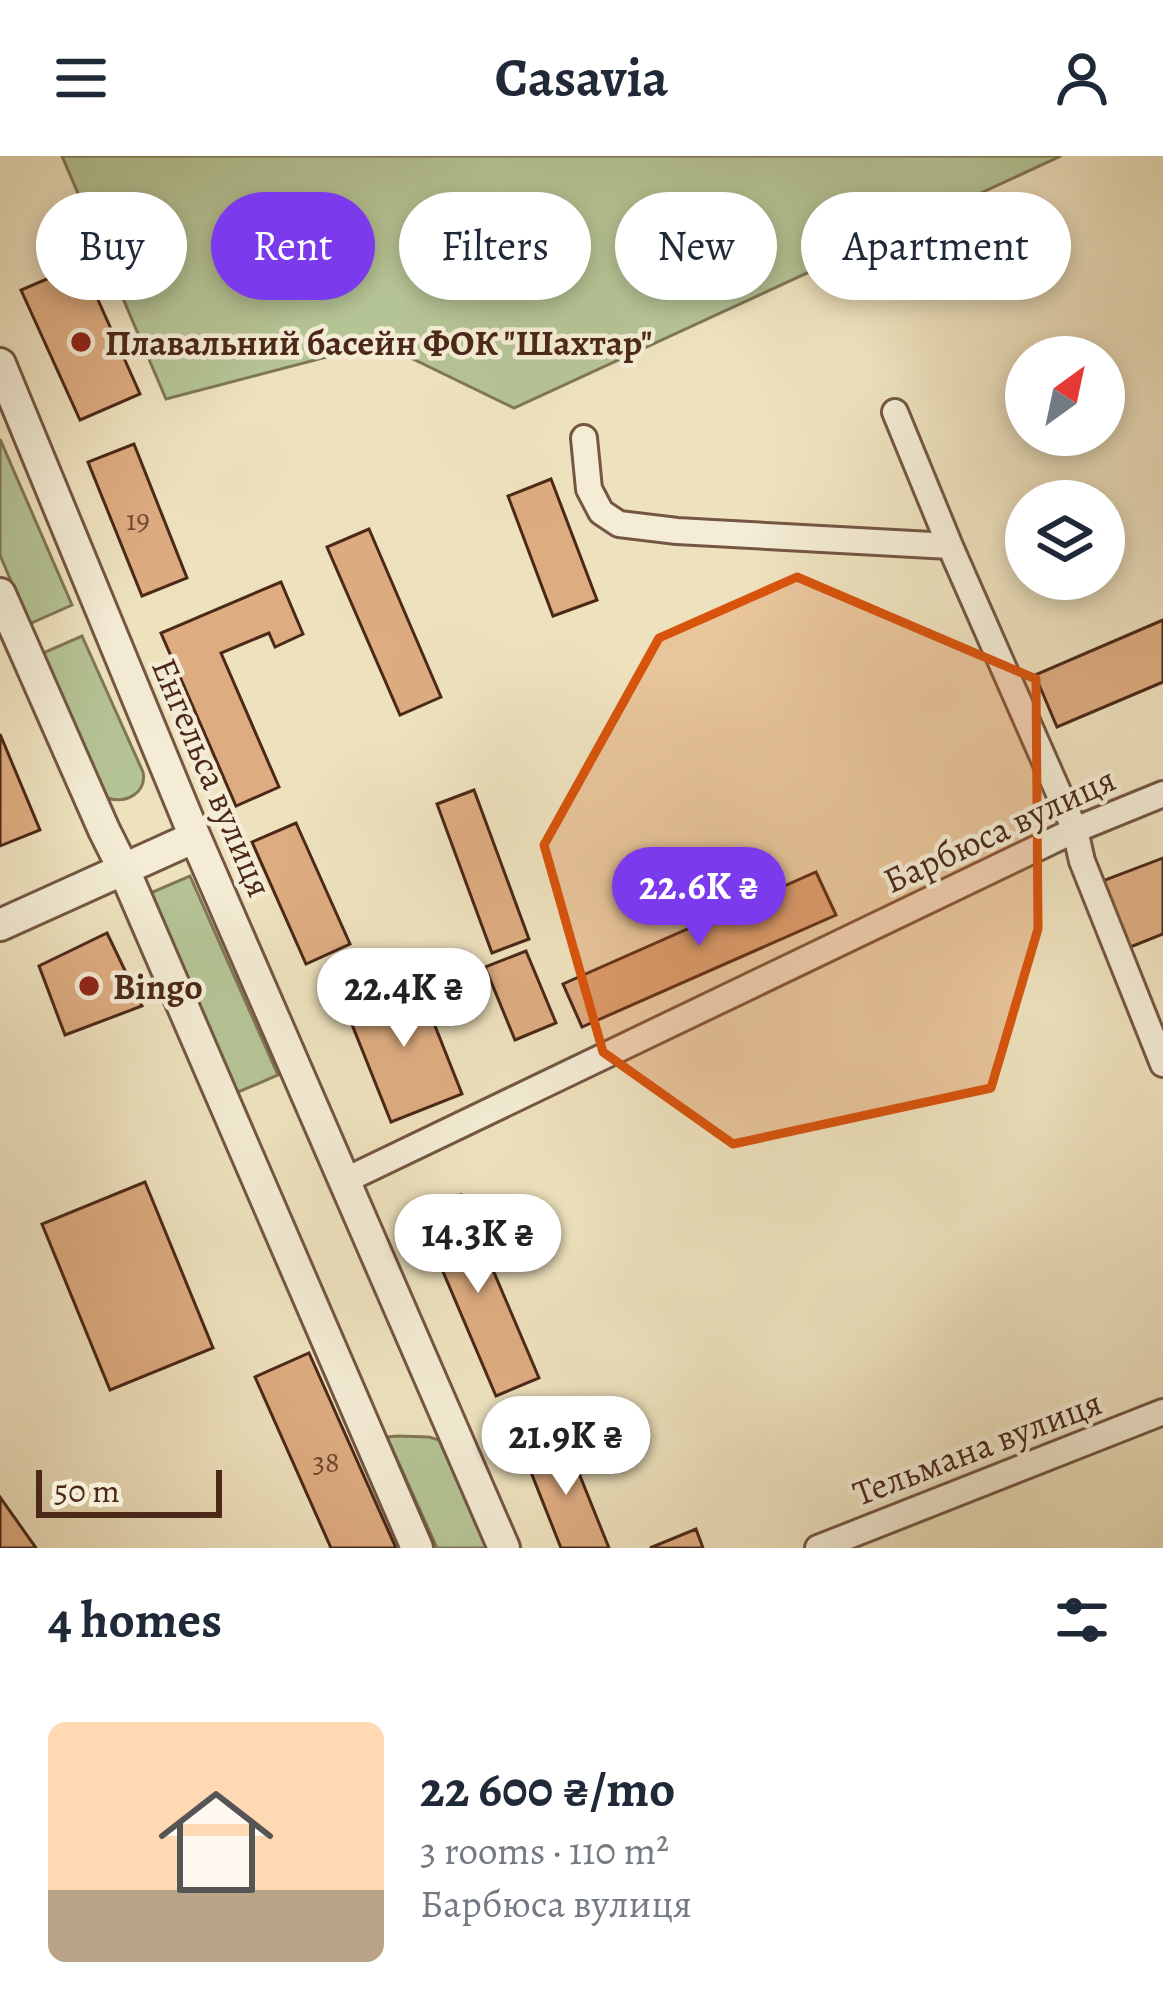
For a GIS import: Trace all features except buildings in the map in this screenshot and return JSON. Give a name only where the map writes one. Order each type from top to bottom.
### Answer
[{"type":"street","name":"Енгельса вулиця","points":[[0,364],[195,837],[504,1548]]},
{"type":"street","points":[[895,412],[1075,830],[1082,861],[1163,1064]]},
{"type":"street","points":[[584,438],[589,489],[601,512],[619,524],[950,546]]},
{"type":"street","points":[[0,594],[417,1548]]},
{"type":"street","name":"Барбюса вулиця","points":[[346,1180],[1075,830],[1163,794]]},
{"type":"street","points":[[0,925],[195,837]]},
{"type":"street","name":"Тельмана вулиця","points":[[818,1548],[1163,1412]]},
{"type":"highlighted area","points":[[797,577],[1036,679],[1038,929],[991,1088],[733,1144],[603,1052],[544,845],[659,638]]},
{"type":"green space","points":[[62,156],[1061,156],[983,192],[801,192],[801,276],[777,287],[777,192],[615,192],[615,300],[748,300],[514,408],[380,343],[166,399],[124,300],[187,300],[187,192],[77,192]]},
{"type":"green space","points":[[0,439],[72,605],[29,624],[0,555]]},
{"type":"green space","points":[[82,636],[143,772],[142,786],[128,798],[107,798],[100,789],[43,653]]},
{"type":"green space","points":[[190,876],[278,1075],[236,1093],[148,894]]},
{"type":"green space","points":[[387,1437],[439,1440],[487,1548],[437,1548]]},
{"type":"place","name":"Плавальний басейн ФОК \"Шахтар\"","points":[[81,342]]},
{"type":"place","name":"Bingo","points":[[89,986]]}]
